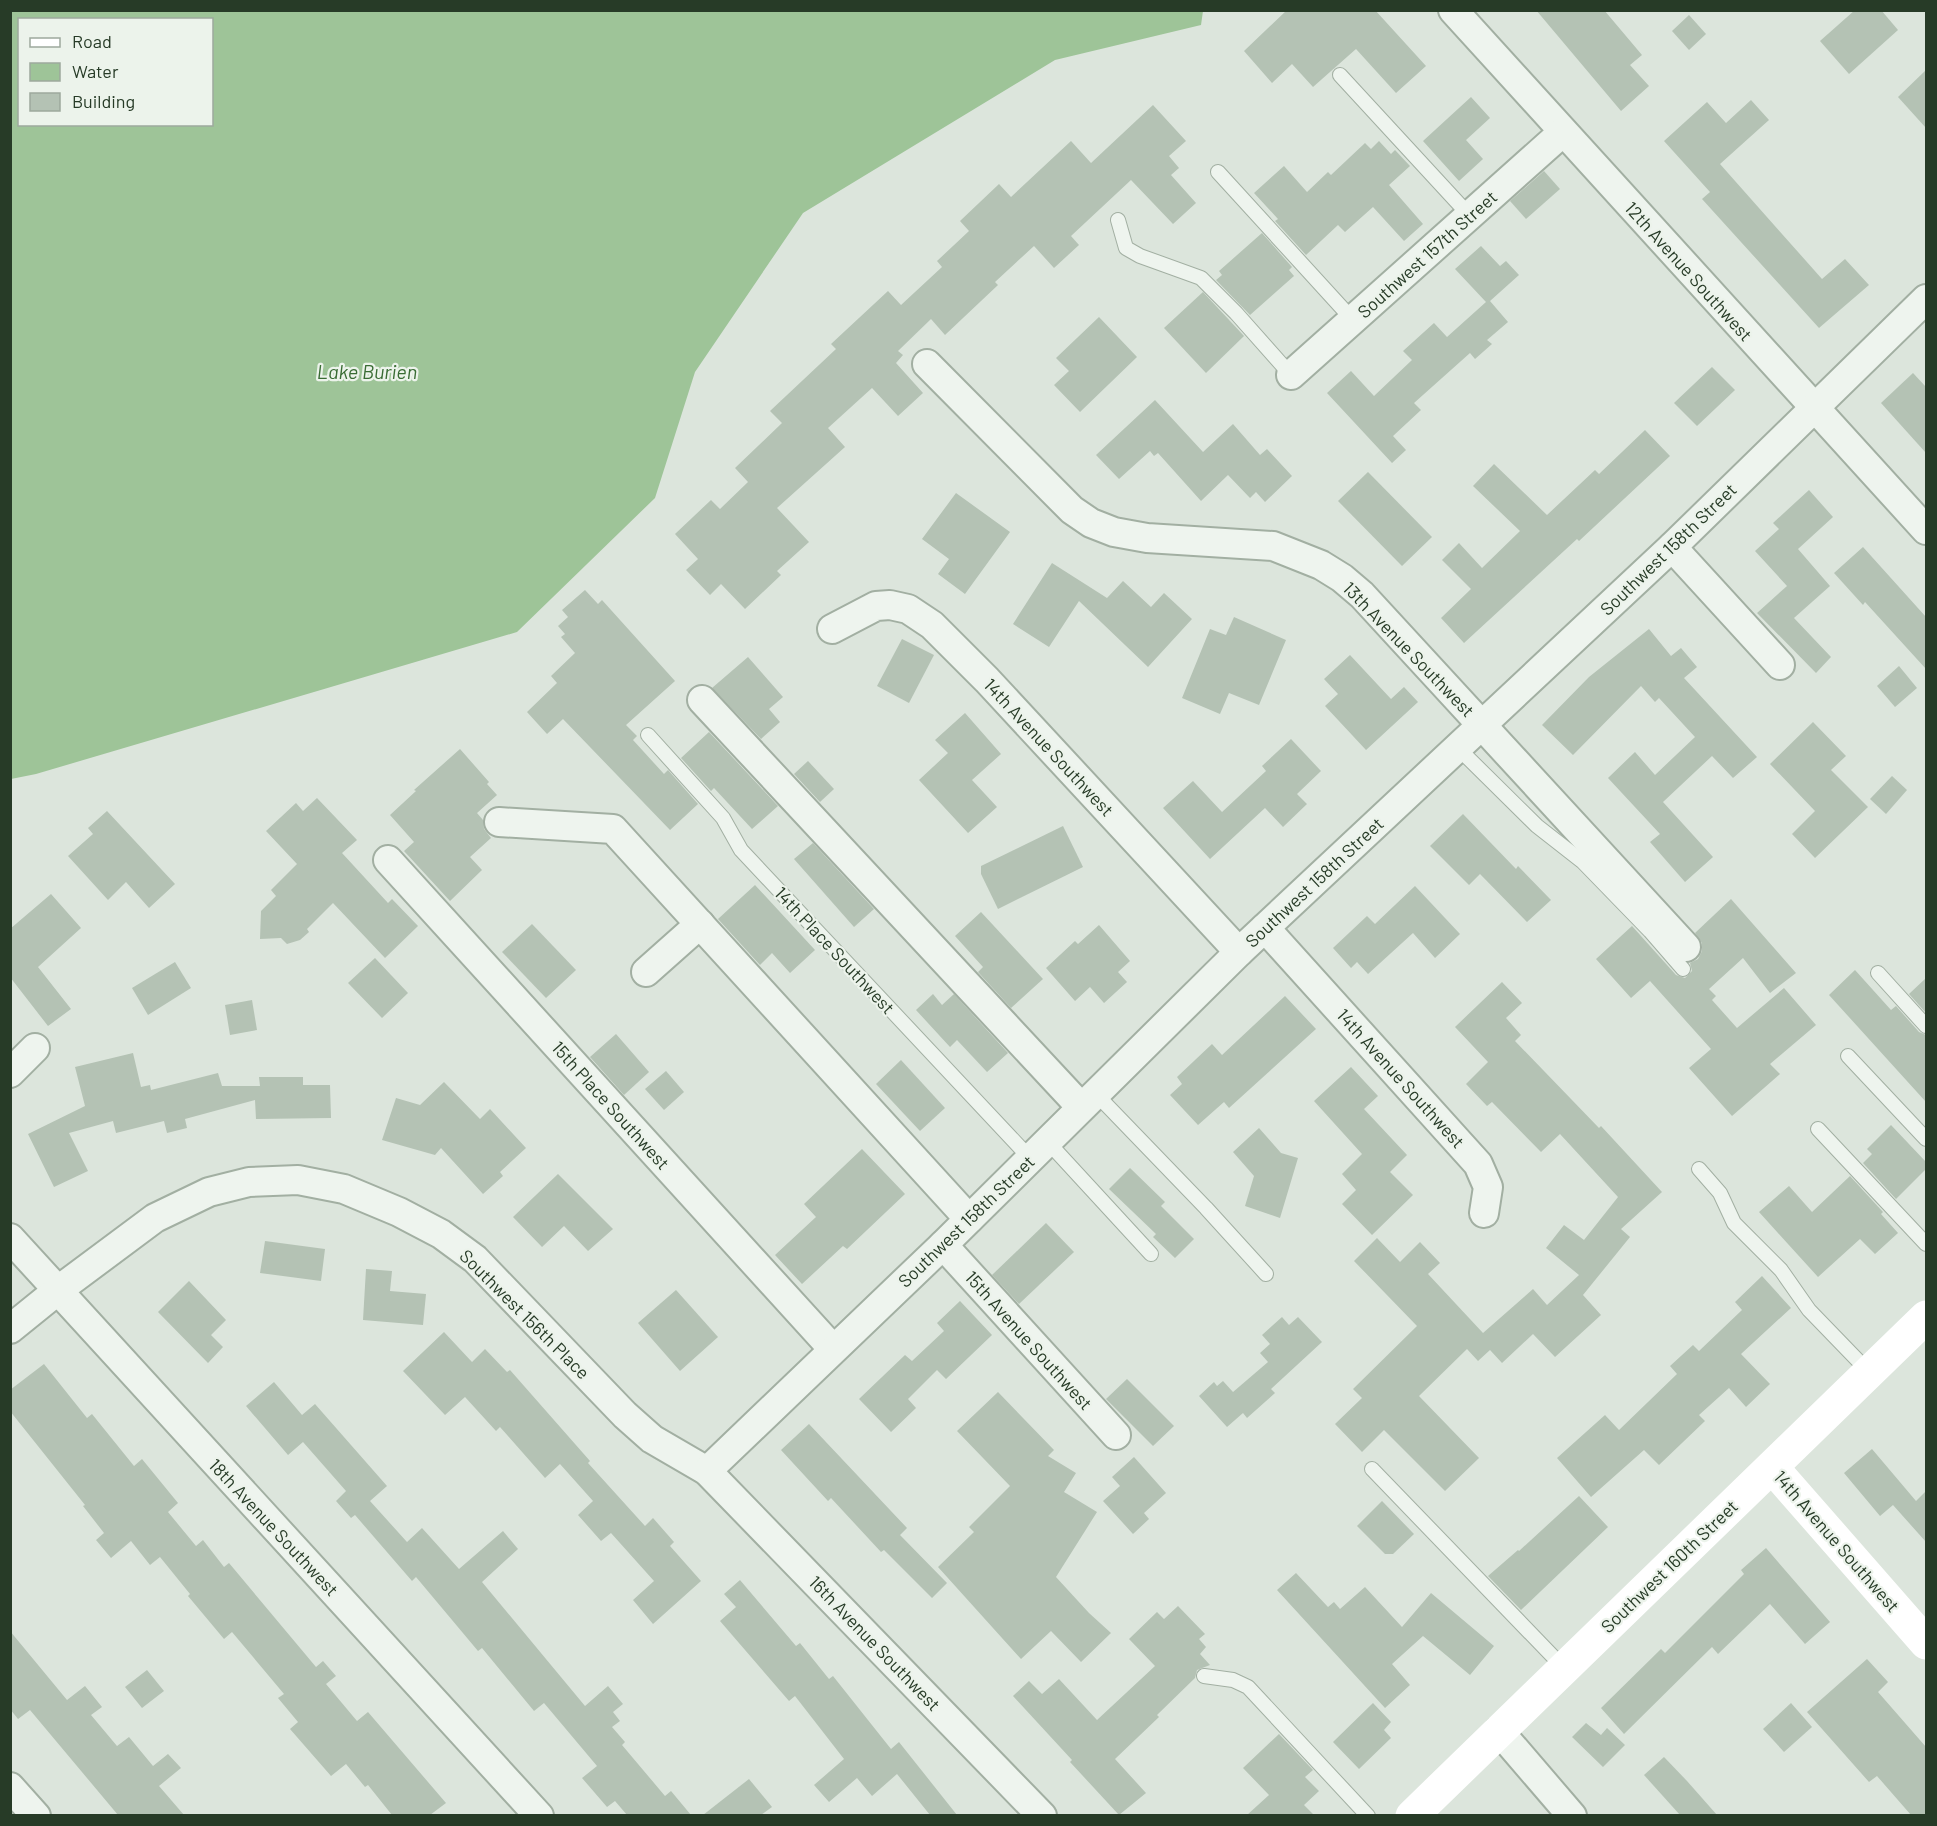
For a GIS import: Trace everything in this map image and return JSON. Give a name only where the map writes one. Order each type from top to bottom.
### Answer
[{"type":"street","name":"12th Avenue Southwest","points":[[1453,10],[1926,530]]},
{"type":"street","name":"Southwest 157th Street","points":[[1291,375],[1563,132]]},
{"type":"street","name":"Southwest 158th Street","points":[[707,1471],[943,1245],[1239,952],[1672,547],[1926,298]]},
{"type":"street","name":"13th Avenue Southwest","points":[[927,364],[1072,510],[1091,523],[1114,532],[1147,538],[1273,546],[1300,556],[1342,578],[1362,596],[1482,725],[1684,958]]},
{"type":"street","points":[[1672,547],[1780,665]]},
{"type":"street","name":"14th Avenue Southwest","points":[[832,629],[876,606],[890,605],[908,609],[932,625],[987,680],[1239,952]]},
{"type":"street","points":[[702,700],[1088,1100]]},
{"type":"street","points":[[499,822],[613,829],[969,1219]]},
{"type":"street","name":"15th Place Southwest","points":[[388,860],[832,1349]]},
{"type":"street","points":[[646,972],[700,924]]},
{"type":"street","name":"14th Avenue Southwest","points":[[1265,928],[1478,1164],[1488,1187],[1484,1213]]},
{"type":"street","points":[[10,1073],[34,1048]]},
{"type":"street","name":"Southwest 156th Place","points":[[10,1329],[154,1218],[209,1192],[249,1182],[298,1180],[344,1189],[399,1212],[431,1229],[475,1259],[625,1415],[652,1439],[707,1471]]},
{"type":"street","name":"18th Avenue Southwest","points":[[10,1238],[539,1815]]},
{"type":"street","name":"15th Avenue Southwest","points":[[943,1245],[1116,1435]]},
{"type":"street","name":"Southwest 160th Street","points":[[1412,1815],[1926,1317]]},
{"type":"street","name":"14th Avenue Southwest","points":[[1772,1467],[1926,1643]]},
{"type":"street","name":"16th Avenue Southwest","points":[[707,1471],[1042,1815]]},
{"type":"street","points":[[1499,1731],[1572,1815]]},
{"type":"street","points":[[10,1787],[36,1815]]},
{"type":"lane","points":[[1340,75],[1470,216]]},
{"type":"lane","points":[[1218,172],[1353,320]]},
{"type":"lane","points":[[1118,220],[1126,248],[1140,256],[1201,278],[1236,313],[1291,375]]},
{"type":"lane","name":"14th Place Southwest","points":[[648,735],[723,818],[741,850],[1039,1150],[1151,1254]]},
{"type":"lane","points":[[1458,748],[1537,826],[1583,862],[1650,931],[1684,958]]},
{"type":"lane","points":[[1878,973],[1926,1026]]},
{"type":"lane","points":[[1848,1056],[1926,1139]]},
{"type":"lane","points":[[1088,1100],[1206,1208],[1266,1274]]},
{"type":"lane","points":[[1818,1129],[1926,1244]]},
{"type":"lane","points":[[1699,1169],[1720,1193],[1734,1223],[1781,1270],[1809,1310],[1869,1372]]},
{"type":"lane","points":[[1372,1470],[1564,1668]]},
{"type":"lane","points":[[1204,1676],[1233,1680],[1248,1687],[1368,1815]]},
{"type":"water","name":"Lake Burien","points":[[11,10],[1203,10],[1201,25],[1055,60],[803,213],[695,372],[655,498],[517,632],[36,774],[11,779]]},
{"type":"building","points":[[1287,10],[1375,10],[1426,66],[1396,93],[1356,49],[1313,87],[1292,64],[1272,83],[1244,51]]},
{"type":"building","points":[[1536,10],[1604,10],[1642,55],[1630,65],[1649,86],[1621,111]]},
{"type":"building","points":[[1855,10],[1881,10],[1898,30],[1849,74],[1820,41]]},
{"type":"building","points":[[1689,15],[1706,34],[1689,50],[1672,31]]},
{"type":"building","points":[[1926,70],[1926,128],[1898,97]]},
{"type":"building","points":[[1471,97],[1490,118],[1466,140],[1483,159],[1459,181],[1423,141]]},
{"type":"building","points":[[1751,100],[1769,120],[1720,164],[1822,279],[1845,259],[1869,285],[1819,328],[1702,199],[1710,192],[1664,141],[1707,102],[1726,123]]},
{"type":"building","points":[[1153,105],[1186,141],[1169,156],[1179,168],[1171,175],[1196,203],[1173,224],[1131,180],[1071,236],[1079,245],[1054,268],[1034,246],[995,282],[998,285],[945,335],[931,319],[898,351],[903,355],[896,363],[923,393],[898,416],[872,388],[828,428],[845,447],[777,508],[809,542],[777,571],[781,575],[745,609],[721,584],[710,595],[686,570],[698,559],[675,534],[711,500],[720,509],[748,482],[735,468],[782,423],[770,411],[836,349],[831,344],[888,291],[901,305],[942,267],[937,261],[969,231],[960,221],[999,184],[1011,197],[1071,141],[1091,163]]},
{"type":"building","points":[[1379,141],[1391,154],[1395,150],[1410,166],[1389,185],[1423,224],[1404,241],[1373,207],[1345,232],[1338,225],[1306,255],[1275,221],[1278,219],[1254,193],[1284,166],[1307,192],[1328,172],[1331,175],[1365,143],[1371,149]]},
{"type":"building","points":[[1544,171],[1560,189],[1526,219],[1510,201]]},
{"type":"building","points":[[1262,233],[1292,267],[1289,270],[1294,276],[1250,315],[1216,280],[1222,275],[1219,271]]},
{"type":"building","points":[[1481,246],[1500,266],[1506,261],[1519,275],[1490,301],[1508,322],[1487,340],[1492,344],[1475,359],[1470,353],[1414,403],[1421,410],[1393,436],[1406,450],[1392,463],[1327,393],[1351,371],[1374,396],[1412,360],[1403,351],[1434,323],[1447,337],[1486,302],[1455,269]]},
{"type":"building","points":[[1203,292],[1244,336],[1206,373],[1164,328]]},
{"type":"building","points":[[1099,317],[1137,357],[1080,412],[1054,385],[1069,371],[1056,358]]},
{"type":"building","points":[[1712,367],[1735,390],[1697,426],[1674,403]]},
{"type":"building","points":[[1913,373],[1926,387],[1926,453],[1881,403]]},
{"type":"building","points":[[1155,400],[1203,452],[1233,424],[1260,455],[1267,449],[1292,476],[1265,502],[1256,492],[1250,498],[1228,475],[1201,501],[1158,453],[1154,456],[1150,451],[1119,479],[1096,455]]},
{"type":"building","points":[[1645,430],[1670,456],[1464,643],[1441,618],[1471,589],[1442,560],[1459,543],[1482,568],[1520,531],[1473,486],[1494,464],[1547,515],[1595,470],[1599,474]]},
{"type":"building","points":[[1368,472],[1432,537],[1402,566],[1338,501]]},
{"type":"building","points":[[1809,490],[1833,517],[1798,549],[1830,586],[1794,618],[1831,657],[1816,673],[1757,613],[1787,586],[1755,551],[1779,529],[1773,523]]},
{"type":"building","points":[[956,493],[1010,532],[965,594],[938,574],[949,559],[922,539]]},
{"type":"building","points":[[1863,547],[1926,617],[1926,669],[1865,602],[1863,605],[1834,573]]},
{"type":"building","points":[[1052,563],[1107,598],[1123,581],[1151,607],[1164,593],[1192,619],[1148,667],[1079,601],[1049,647],[1013,624]]},
{"type":"building","points":[[585,590],[598,604],[602,600],[675,681],[626,725],[637,736],[633,740],[664,774],[668,770],[698,804],[670,830],[563,719],[547,734],[527,712],[557,683],[551,676],[575,653],[561,637],[565,634],[558,626],[568,617],[562,610]]},
{"type":"building","points":[[1234,617],[1286,640],[1259,705],[1229,693],[1220,714],[1182,698],[1210,629],[1226,635]]},
{"type":"building","points":[[1649,629],[1671,656],[1681,648],[1697,667],[1684,678],[1757,757],[1733,778],[1712,756],[1663,802],[1713,857],[1685,882],[1650,842],[1660,834],[1608,778],[1635,752],[1655,775],[1695,737],[1659,698],[1655,702],[1641,686],[1573,755],[1542,725],[1589,677]]},
{"type":"building","points":[[902,639],[934,655],[909,703],[877,686]]},
{"type":"building","points":[[1350,655],[1391,699],[1404,687],[1418,702],[1366,750],[1325,706],[1338,694],[1324,679]]},
{"type":"building","points":[[748,657],[783,697],[769,709],[780,722],[761,739],[712,688]]},
{"type":"building","points":[[1899,666],[1917,688],[1895,707],[1877,686]]},
{"type":"building","points":[[965,713],[1001,754],[972,780],[997,807],[968,833],[919,780],[948,753],[935,740]]},
{"type":"building","points":[[1813,722],[1846,756],[1831,770],[1868,807],[1815,858],[1792,834],[1815,811],[1770,764]]},
{"type":"building","points":[[709,732],[778,806],[752,829],[714,788],[711,791],[681,758]]},
{"type":"building","points":[[1291,739],[1321,771],[1297,794],[1307,804],[1283,827],[1265,808],[1210,859],[1163,808],[1193,781],[1222,812],[1266,771],[1262,766]]},
{"type":"building","points":[[460,749],[489,782],[487,784],[497,795],[477,813],[483,820],[484,829],[491,838],[470,857],[482,870],[450,901],[404,851],[414,842],[390,815]]},
{"type":"building","points":[[808,761],[834,789],[820,802],[794,774]]},
{"type":"building","points":[[1892,776],[1907,790],[1886,814],[1870,799]]},
{"type":"building","points":[[317,798],[357,840],[342,853],[388,903],[392,899],[418,926],[385,958],[333,903],[307,929],[309,932],[300,940],[287,944],[281,938],[260,939],[261,911],[276,896],[271,890],[297,864],[266,831],[296,803],[303,811]]},
{"type":"building","points":[[107,811],[175,884],[149,908],[126,882],[108,900],[68,856],[93,834],[88,828]]},
{"type":"building","points":[[1463,814],[1516,869],[1518,866],[1551,900],[1527,922],[1480,874],[1469,885],[1430,846]]},
{"type":"building","points":[[1063,826],[1083,867],[998,909],[981,874],[981,866]]},
{"type":"building","points":[[813,843],[874,909],[854,927],[794,859]]},
{"type":"building","points":[[755,885],[815,950],[790,973],[772,953],[760,965],[718,919]]},
{"type":"building","points":[[1415,886],[1460,934],[1435,958],[1413,933],[1368,974],[1357,962],[1351,968],[1333,948],[1367,916],[1375,924]]},
{"type":"building","points":[[51,894],[81,928],[38,967],[71,1009],[48,1026],[10,977],[10,929]]},
{"type":"building","points":[[1731,899],[1796,973],[1770,993],[1743,958],[1709,989],[1716,996],[1712,1000],[1737,1028],[1784,988],[1816,1025],[1770,1064],[1780,1074],[1732,1116],[1689,1068],[1711,1049],[1650,981],[1631,998],[1596,959],[1632,926],[1676,975],[1685,978],[1692,971],[1690,963],[1698,959],[1702,951],[1702,943],[1695,933]]},
{"type":"building","points":[[981,912],[1043,979],[1011,1008],[978,972],[983,967],[955,936]]},
{"type":"building","points":[[532,924],[576,970],[546,998],[502,952]]},
{"type":"building","points":[[1099,925],[1130,961],[1118,972],[1127,982],[1104,1003],[1090,987],[1075,1001],[1046,968],[1075,941],[1078,944]]},
{"type":"building","points":[[375,958],[408,993],[382,1018],[348,983]]},
{"type":"building","points":[[175,962],[191,988],[148,1015],[132,988]]},
{"type":"building","points":[[1855,970],[1891,1010],[1896,1006],[1919,1032],[1926,1035],[1926,1102],[1829,995]]},
{"type":"building","points":[[1926,978],[1926,1013],[1909,994]]},
{"type":"building","points":[[1502,982],[1522,1003],[1506,1018],[1521,1035],[1515,1041],[1599,1128],[1601,1126],[1662,1192],[1621,1229],[1630,1237],[1583,1295],[1601,1315],[1555,1357],[1533,1334],[1502,1363],[1490,1350],[1478,1361],[1467,1349],[1419,1396],[1479,1458],[1445,1491],[1384,1430],[1362,1452],[1335,1424],[1362,1398],[1353,1389],[1417,1326],[1354,1261],[1377,1238],[1400,1262],[1420,1242],[1440,1263],[1428,1274],[1483,1333],[1533,1289],[1547,1305],[1579,1275],[1546,1248],[1564,1225],[1584,1240],[1618,1197],[1560,1134],[1541,1152],[1492,1102],[1487,1106],[1466,1084],[1488,1062],[1455,1027]]},
{"type":"building","points":[[933,994],[942,1005],[954,994],[1008,1053],[987,1072],[957,1040],[950,1047],[916,1010]]},
{"type":"building","points":[[1285,996],[1316,1029],[1229,1108],[1224,1102],[1198,1125],[1170,1095],[1182,1084],[1177,1077],[1212,1044],[1222,1055]]},
{"type":"building","points":[[252,1000],[257,1030],[230,1035],[225,1005]]},
{"type":"building","points":[[616,1034],[649,1072],[624,1095],[590,1057]]},
{"type":"building","points":[[133,1053],[141,1087],[150,1085],[151,1090],[218,1073],[222,1086],[260,1086],[259,1077],[303,1077],[303,1085],[330,1085],[331,1118],[256,1119],[255,1100],[185,1119],[187,1128],[167,1133],[164,1121],[116,1133],[113,1121],[69,1133],[88,1171],[54,1187],[28,1134],[85,1106],[75,1067]]},
{"type":"building","points":[[901,1060],[945,1108],[920,1131],[876,1084]]},
{"type":"building","points":[[1351,1067],[1378,1096],[1364,1109],[1407,1155],[1390,1172],[1413,1195],[1372,1235],[1342,1204],[1356,1190],[1342,1174],[1362,1154],[1314,1101]]},
{"type":"building","points":[[666,1071],[684,1092],[664,1110],[645,1089]]},
{"type":"building","points":[[444,1082],[480,1119],[490,1109],[526,1148],[500,1172],[503,1176],[483,1194],[441,1148],[435,1155],[382,1140],[396,1098],[420,1105]]},
{"type":"building","points":[[1891,1125],[1926,1162],[1926,1169],[1896,1199],[1863,1163],[1872,1154],[1867,1149]]},
{"type":"building","points":[[1259,1128],[1281,1153],[1298,1158],[1280,1218],[1245,1206],[1254,1176],[1233,1152]]},
{"type":"building","points":[[862,1149],[905,1194],[847,1249],[843,1246],[802,1284],[775,1255],[816,1217],[804,1204]]},
{"type":"building","points":[[1130,1168],[1165,1202],[1161,1206],[1194,1239],[1175,1258],[1153,1237],[1156,1234],[1109,1189]]},
{"type":"building","points":[[558,1174],[613,1229],[588,1251],[564,1226],[542,1247],[513,1217]]},
{"type":"building","points":[[1850,1176],[1883,1212],[1881,1214],[1898,1233],[1875,1254],[1860,1239],[1818,1277],[1759,1212],[1789,1186],[1812,1212]]},
{"type":"building","points":[[1046,1223],[1074,1252],[1019,1304],[992,1275]]},
{"type":"building","points":[[265,1241],[325,1249],[321,1281],[260,1273]]},
{"type":"building","points":[[366,1269],[392,1271],[390,1291],[426,1294],[423,1325],[363,1320]]},
{"type":"building","points":[[1762,1276],[1791,1308],[1741,1354],[1770,1384],[1746,1407],[1729,1388],[1699,1415],[1705,1421],[1659,1465],[1644,1450],[1591,1497],[1557,1458],[1605,1415],[1619,1430],[1677,1374],[1670,1366],[1693,1345],[1699,1351],[1742,1310],[1735,1302]]},
{"type":"building","points":[[189,1281],[226,1320],[211,1335],[223,1347],[208,1363],[158,1312]]},
{"type":"building","points":[[676,1290],[718,1337],[680,1371],[638,1323]]},
{"type":"building","points":[[960,1301],[992,1335],[946,1379],[937,1370],[908,1399],[916,1408],[891,1432],[859,1399],[905,1355],[912,1361],[944,1331],[937,1323]]},
{"type":"building","points":[[1282,1317],[1289,1325],[1298,1317],[1322,1342],[1271,1389],[1275,1393],[1247,1418],[1243,1413],[1227,1427],[1199,1396],[1214,1382],[1217,1386],[1223,1381],[1233,1392],[1268,1362],[1260,1353],[1270,1344],[1262,1335]]},
{"type":"building","points":[[444,1332],[472,1362],[485,1349],[507,1372],[510,1370],[590,1461],[588,1463],[645,1526],[653,1518],[674,1542],[670,1546],[701,1581],[653,1624],[633,1600],[654,1581],[611,1533],[601,1541],[578,1515],[593,1501],[560,1464],[545,1478],[500,1427],[496,1431],[465,1397],[445,1415],[403,1371]]},
{"type":"building","points":[[44,1364],[87,1418],[92,1414],[134,1466],[142,1459],[178,1503],[168,1512],[196,1546],[203,1540],[224,1567],[229,1563],[316,1667],[323,1661],[336,1676],[326,1684],[357,1721],[368,1712],[446,1803],[430,1815],[392,1815],[368,1785],[365,1787],[346,1764],[331,1776],[290,1729],[298,1722],[278,1698],[284,1694],[232,1632],[224,1639],[188,1596],[190,1594],[160,1557],[150,1565],[131,1541],[111,1558],[96,1540],[104,1533],[83,1506],[85,1505],[10,1411],[10,1390]]},
{"type":"building","points":[[1127,1379],[1174,1426],[1153,1446],[1106,1399]]},
{"type":"building","points":[[274,1382],[302,1415],[315,1404],[387,1486],[370,1501],[407,1542],[422,1528],[459,1569],[503,1531],[518,1549],[482,1582],[585,1706],[608,1686],[623,1704],[613,1712],[620,1721],[612,1727],[625,1742],[622,1745],[665,1796],[671,1791],[691,1815],[627,1815],[615,1801],[607,1807],[582,1778],[597,1766],[544,1703],[534,1711],[482,1648],[478,1651],[416,1577],[412,1581],[355,1515],[351,1518],[336,1501],[346,1491],[303,1442],[288,1455],[246,1406]]},
{"type":"building","points":[[998,1392],[1054,1450],[1048,1456],[1076,1473],[1064,1492],[1097,1512],[1056,1577],[1111,1633],[1081,1662],[1051,1631],[1021,1659],[938,1567],[974,1532],[969,1527],[1010,1486],[957,1431]]},
{"type":"building","points":[[809,1424],[907,1528],[900,1535],[947,1583],[932,1598],[884,1550],[881,1552],[831,1498],[828,1501],[781,1450]]},
{"type":"building","points":[[1872,1449],[1916,1501],[1926,1491],[1926,1542],[1893,1505],[1880,1516],[1844,1473]]},
{"type":"building","points":[[1134,1457],[1166,1493],[1144,1513],[1149,1519],[1133,1534],[1103,1501],[1120,1486],[1112,1477]]},
{"type":"building","points":[[1579,1496],[1608,1527],[1521,1610],[1488,1576]]},
{"type":"building","points":[[1382,1501],[1414,1534],[1393,1554],[1385,1554],[1357,1526]]},
{"type":"building","points":[[1766,1548],[1830,1622],[1805,1644],[1770,1604],[1718,1654],[1712,1647],[1624,1734],[1601,1708],[1661,1649],[1665,1653],[1744,1574],[1741,1570]]},
{"type":"building","points":[[1296,1573],[1328,1607],[1334,1602],[1340,1609],[1365,1587],[1402,1627],[1431,1593],[1494,1646],[1470,1675],[1423,1636],[1392,1664],[1410,1685],[1385,1708],[1277,1590]]},
{"type":"building","points":[[740,1580],[796,1646],[800,1643],[829,1679],[833,1676],[891,1749],[899,1742],[957,1815],[930,1815],[897,1774],[872,1796],[857,1778],[829,1802],[814,1785],[844,1759],[795,1696],[789,1701],[720,1621],[736,1607],[724,1594]]},
{"type":"building","points":[[1178,1606],[1205,1634],[1199,1639],[1206,1647],[1200,1654],[1210,1665],[1197,1670],[1195,1678],[1115,1759],[1146,1793],[1119,1815],[1013,1696],[1029,1681],[1042,1694],[1059,1679],[1097,1720],[1155,1666],[1129,1639],[1157,1612],[1164,1619]]},
{"type":"building","points":[[10,1631],[67,1700],[85,1686],[102,1707],[91,1715],[117,1746],[129,1737],[153,1766],[168,1754],[181,1768],[159,1786],[184,1815],[118,1815],[30,1710],[18,1719],[10,1709]]},
{"type":"building","points":[[1867,1659],[1888,1682],[1878,1692],[1926,1747],[1926,1815],[1911,1815],[1877,1776],[1869,1782],[1807,1712]]},
{"type":"building","points":[[147,1670],[164,1691],[142,1708],[125,1687]]},
{"type":"building","points":[[1373,1703],[1391,1722],[1384,1730],[1391,1738],[1359,1769],[1333,1742]]},
{"type":"building","points":[[1791,1703],[1812,1727],[1784,1752],[1763,1729]]},
{"type":"building","points":[[1586,1723],[1601,1735],[1607,1728],[1625,1745],[1603,1767],[1572,1737]]},
{"type":"building","points":[[1279,1734],[1313,1770],[1305,1777],[1319,1791],[1304,1805],[1314,1815],[1247,1815],[1269,1795],[1243,1768]]},
{"type":"building","points":[[1664,1757],[1717,1815],[1680,1815],[1644,1775]]},
{"type":"building","points":[[749,1779],[772,1807],[761,1815],[703,1815]]}]
